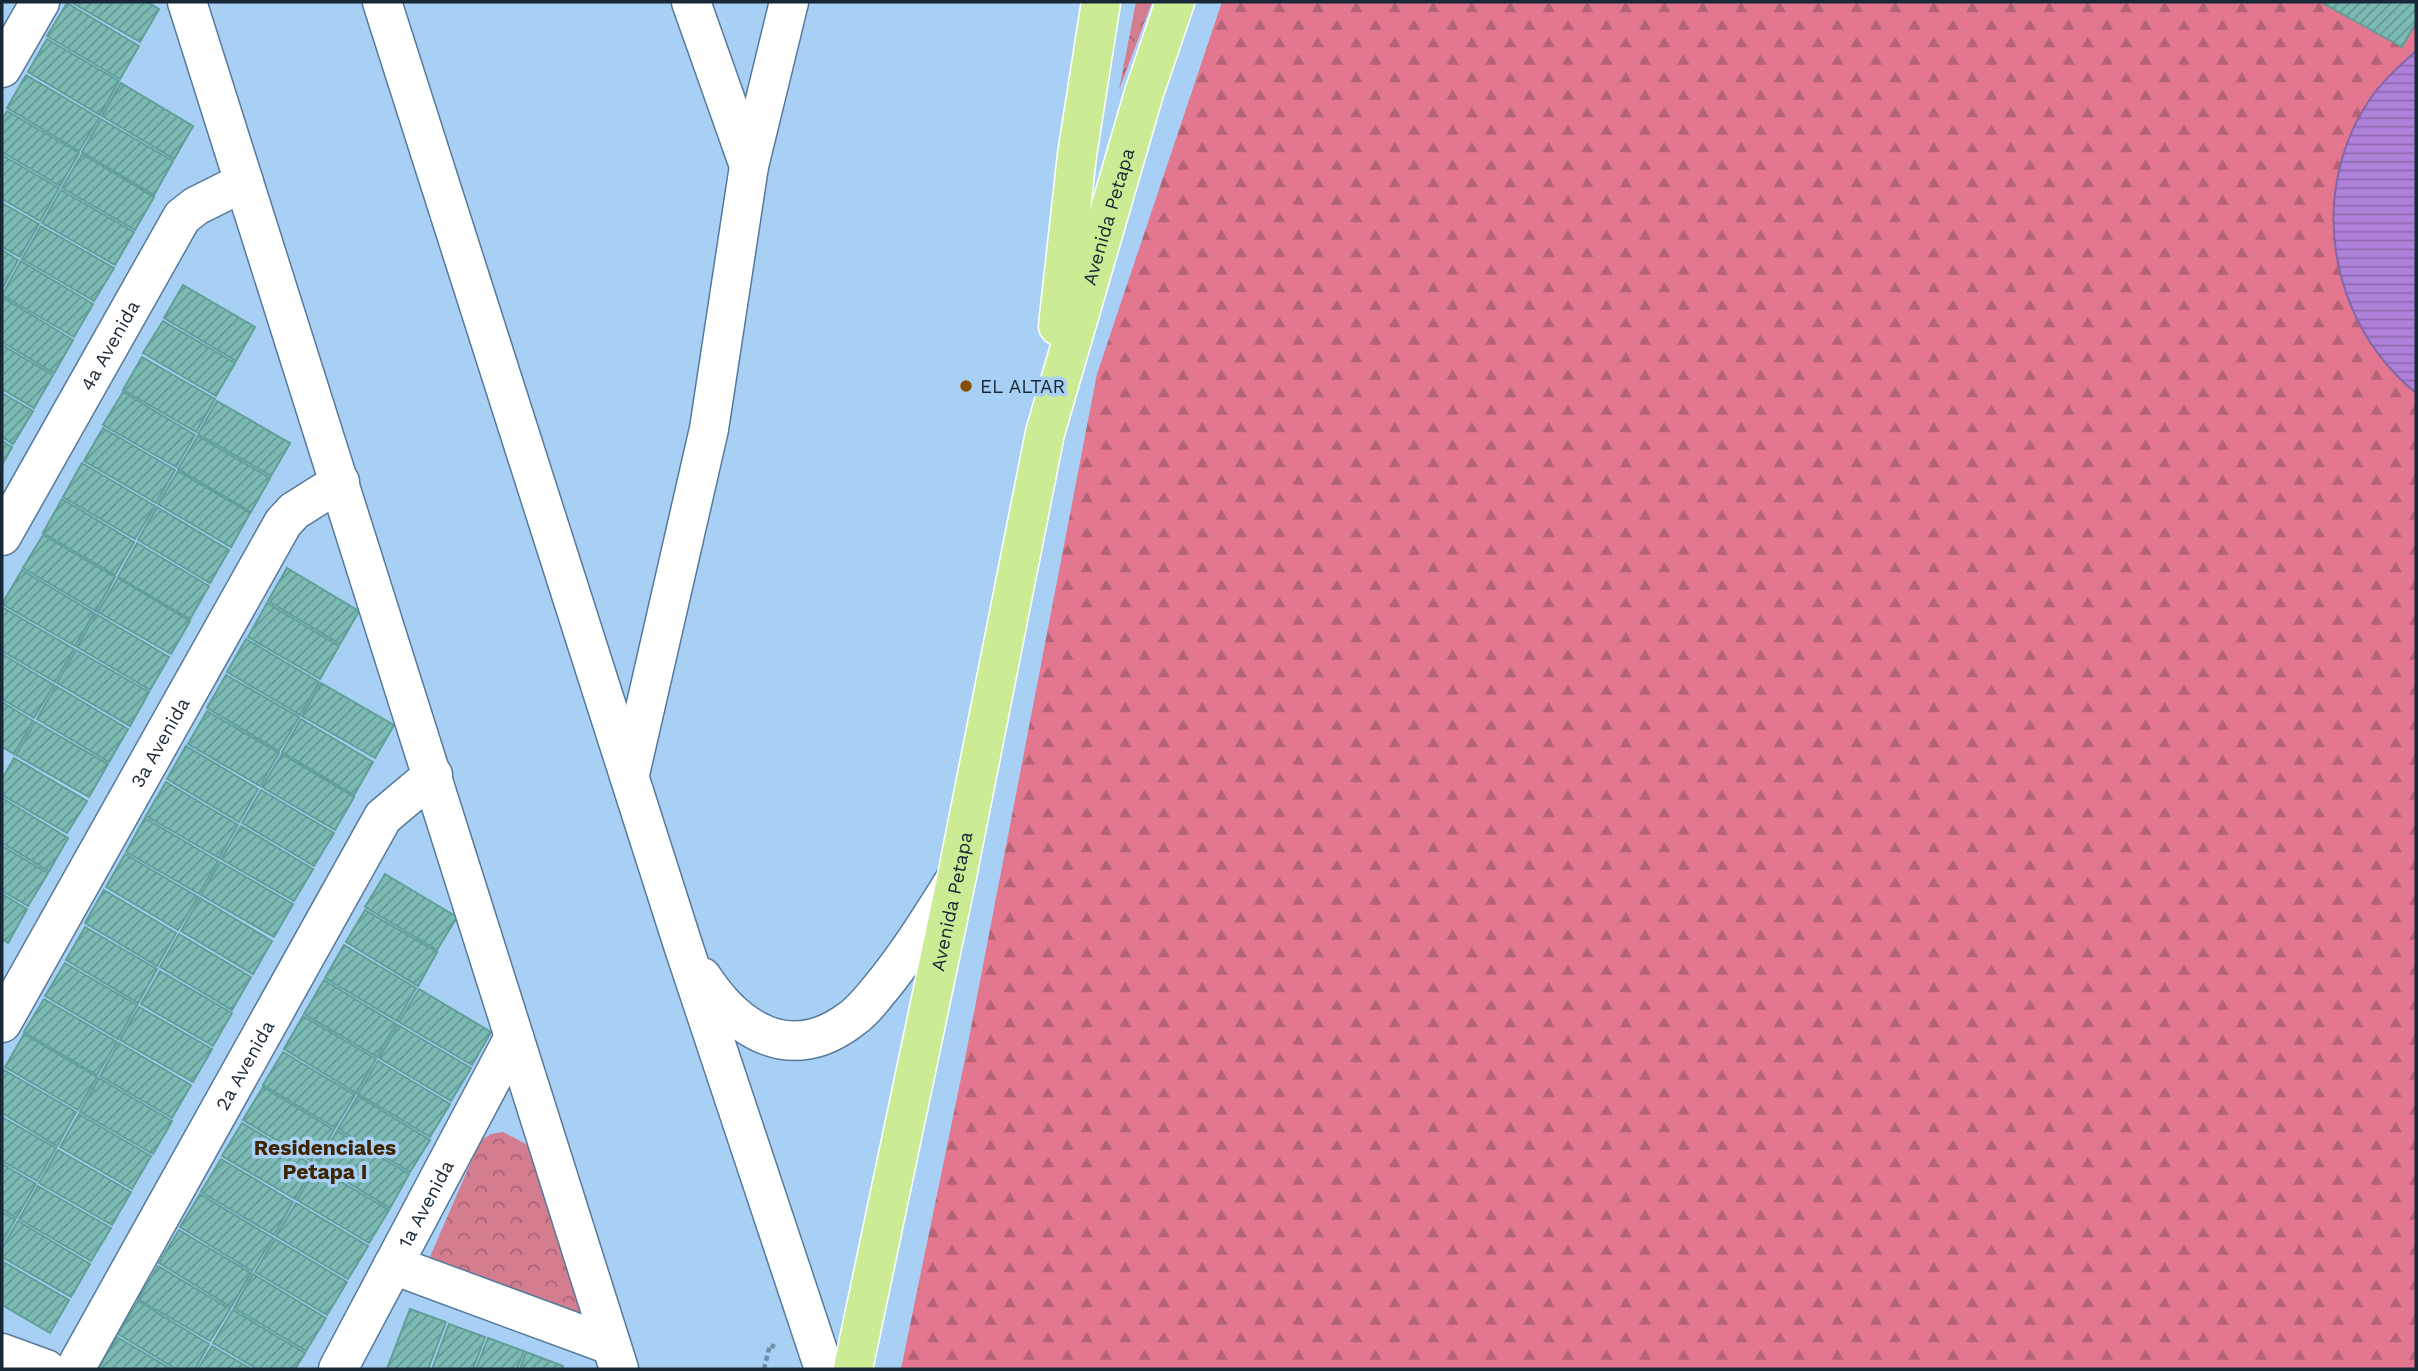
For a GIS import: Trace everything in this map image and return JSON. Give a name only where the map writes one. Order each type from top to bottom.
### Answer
[{"type":"main road","name":"Avenida Petapa","points":[[853,1369],[957,876],[1045,433],[1077,155],[1101,2]]},
{"type":"main road","name":"Avenida Petapa","points":[[1045,433],[1144,93],[1175,2]]},
{"type":"street","points":[[2,68],[40,2]]},
{"type":"street","points":[[187,2],[615,1357]]},
{"type":"street","points":[[382,2],[682,945],[824,1369]]},
{"type":"street","points":[[691,2],[749,166]]},
{"type":"street","points":[[629,775],[709,429],[749,166],[789,2]]},
{"type":"street","name":"4a Avenida","points":[[2,536],[182,217],[196,206],[244,182]]},
{"type":"street","name":"3a Avenida","points":[[2,1023],[283,523],[294,512],[340,482]]},
{"type":"street","name":"2a Avenida","points":[[75,1369],[383,817],[433,775]]},
{"type":"street","points":[[682,945],[708,986],[735,1017],[771,1038],[794,1042],[813,1039],[851,1020],[868,1003],[916,941],[957,876]]},
{"type":"street","name":"1a Avenida","points":[[338,1369],[514,1037]]},
{"type":"street","points":[[393,1265],[615,1357]]},
{"type":"street","points":[[2,1353],[46,1369]]},
{"type":"path","points":[[764,1369],[770,1345]]},
{"type":"green space","points":[[1136,2],[1152,2],[1119,90]]},
{"type":"green space","points":[[1222,2],[2416,2],[2416,1369],[901,1369],[965,1059],[1097,374]]},
{"type":"green space","points":[[503,1132],[526,1144],[536,1156],[586,1318],[430,1257],[480,1141],[491,1134]]},
{"type":"shaded area","points":[[2416,51],[2416,393],[2386,363],[2362,329],[2345,291],[2336,251],[2334,210],[2339,169],[2353,129],[2375,92]]},
{"type":"building","points":[[71,2],[147,2],[159,9],[140,42]]},
{"type":"building","points":[[2321,2],[2416,2],[2416,22],[2402,47]]},
{"type":"building","points":[[67,3],[139,46],[120,79],[47,36]]},
{"type":"building","points":[[47,39],[119,81],[100,115],[28,72]]},
{"type":"building","points":[[26,75],[99,118],[79,151],[7,108]]},
{"type":"building","points":[[121,83],[193,126],[174,159],[102,116]]},
{"type":"building","points":[[7,111],[79,153],[60,186],[2,152],[2,119]]},
{"type":"building","points":[[101,119],[173,161],[154,195],[82,152]]},
{"type":"building","points":[[82,154],[154,197],[135,230],[62,188]]},
{"type":"building","points":[[2,155],[59,188],[40,221],[2,199]]},
{"type":"building","points":[[61,190],[134,232],[115,265],[42,223]]},
{"type":"building","points":[[2,203],[39,224],[20,257],[2,247]]},
{"type":"building","points":[[41,226],[114,268],[94,301],[22,259]]},
{"type":"building","points":[[2,250],[18,260],[2,289]]},
{"type":"building","points":[[21,261],[93,304],[74,337],[2,295]]},
{"type":"building","points":[[183,285],[255,327],[236,361],[164,318]]},
{"type":"building","points":[[2,297],[73,340],[54,373],[2,342]]},
{"type":"building","points":[[163,321],[235,363],[216,396],[143,353]]},
{"type":"building","points":[[2,345],[53,375],[34,408],[2,389]]},
{"type":"building","points":[[142,357],[215,399],[196,432],[123,390]]},
{"type":"building","points":[[123,392],[195,435],[176,467],[103,425]]},
{"type":"building","points":[[2,393],[33,411],[13,444],[2,437]]},
{"type":"building","points":[[217,401],[290,443],[271,476],[198,434]]},
{"type":"building","points":[[103,428],[175,470],[156,503],[84,461]]},
{"type":"building","points":[[198,436],[270,478],[251,512],[178,469]]},
{"type":"building","points":[[2,441],[12,447],[2,465]]},
{"type":"building","points":[[82,463],[155,506],[135,539],[63,497]]},
{"type":"building","points":[[178,471],[250,513],[231,547],[158,504]]},
{"type":"building","points":[[62,499],[134,542],[115,575],[43,533]]},
{"type":"building","points":[[157,507],[229,550],[210,583],[138,540]]},
{"type":"building","points":[[43,535],[115,577],[96,611],[23,568]]},
{"type":"building","points":[[137,543],[209,586],[190,619],[118,577]]},
{"type":"building","points":[[287,568],[359,611],[340,644],[268,601]]},
{"type":"building","points":[[22,570],[94,613],[75,646],[2,604]]},
{"type":"building","points":[[118,578],[190,621],[171,654],[98,612]]},
{"type":"building","points":[[267,603],[339,646],[320,679],[248,637]]},
{"type":"building","points":[[2,607],[74,649],[55,682],[2,651]]},
{"type":"building","points":[[96,614],[169,657],[150,690],[77,647]]},
{"type":"building","points":[[246,639],[319,682],[300,715],[227,672]]},
{"type":"building","points":[[76,650],[149,692],[130,726],[57,683]]},
{"type":"building","points":[[2,654],[54,685],[34,718],[2,699]]},
{"type":"building","points":[[226,675],[299,717],[279,751],[207,708]]},
{"type":"building","points":[[321,683],[394,725],[375,758],[302,716]]},
{"type":"building","points":[[56,686],[128,729],[109,762],[37,719]]},
{"type":"building","points":[[2,702],[33,721],[14,754],[2,747]]},
{"type":"building","points":[[207,711],[279,753],[260,786],[188,744]]},
{"type":"building","points":[[301,719],[373,762],[354,795],[282,752]]},
{"type":"building","points":[[35,722],[108,764],[89,797],[16,755]]},
{"type":"building","points":[[186,746],[258,789],[239,822],[167,779]]},
{"type":"building","points":[[282,754],[354,797],[335,830],[262,787]]},
{"type":"building","points":[[14,758],[87,801],[67,833],[2,795],[2,779]]},
{"type":"building","points":[[166,782],[238,825],[219,858],[146,816]]},
{"type":"building","points":[[261,790],[334,833],[314,866],[242,823]]},
{"type":"building","points":[[2,798],[68,838],[49,871],[2,843]]},
{"type":"building","points":[[145,818],[218,861],[199,894],[126,852]]},
{"type":"building","points":[[241,826],[313,869],[294,901],[221,859]]},
{"type":"building","points":[[2,846],[48,873],[28,906],[2,891]]},
{"type":"building","points":[[125,854],[198,897],[178,930],[106,887]]},
{"type":"building","points":[[220,862],[293,904],[274,937],[201,895]]},
{"type":"building","points":[[385,874],[457,917],[437,950],[365,907]]},
{"type":"building","points":[[104,890],[176,933],[157,966],[85,923]]},
{"type":"building","points":[[2,894],[27,909],[8,943],[2,939]]},
{"type":"building","points":[[200,898],[272,941],[253,974],[181,931]]},
{"type":"building","points":[[365,910],[437,952],[418,986],[346,942]]},
{"type":"building","points":[[85,927],[157,969],[138,1003],[66,960]]},
{"type":"building","points":[[179,934],[251,977],[232,1010],[160,967]]},
{"type":"building","points":[[344,945],[416,988],[397,1021],[325,978]]},
{"type":"building","points":[[65,963],[137,1005],[118,1039],[45,996]]},
{"type":"building","points":[[160,971],[232,1013],[213,1046],[141,1004]]},
{"type":"building","points":[[324,980],[396,1024],[377,1057],[304,1014]]},
{"type":"building","points":[[419,989],[491,1032],[472,1065],[399,1022]]},
{"type":"building","points":[[44,999],[117,1042],[97,1075],[24,1032]]},
{"type":"building","points":[[139,1007],[212,1049],[193,1082],[120,1040]]},
{"type":"building","points":[[303,1016],[376,1059],[356,1093],[284,1049]]},
{"type":"building","points":[[398,1025],[471,1068],[451,1101],[379,1058]]},
{"type":"building","points":[[24,1034],[97,1077],[78,1110],[5,1067]]},
{"type":"building","points":[[119,1043],[191,1085],[172,1118],[100,1076]]},
{"type":"building","points":[[283,1052],[355,1095],[335,1128],[263,1085]]},
{"type":"building","points":[[378,1061],[450,1104],[430,1137],[358,1094]]},
{"type":"building","points":[[4,1070],[76,1112],[57,1146],[2,1113]]},
{"type":"building","points":[[99,1078],[172,1121],[153,1154],[80,1112]]},
{"type":"building","points":[[263,1087],[334,1130],[315,1163],[243,1120]]},
{"type":"building","points":[[358,1096],[430,1140],[410,1172],[338,1129]]},
{"type":"building","points":[[79,1114],[151,1156],[132,1189],[60,1147]]},
{"type":"building","points":[[2,1117],[56,1148],[37,1181],[2,1161]]},
{"type":"building","points":[[242,1123],[314,1166],[295,1199],[222,1156]]},
{"type":"building","points":[[337,1131],[409,1174],[390,1208],[317,1164]]},
{"type":"building","points":[[58,1150],[131,1192],[112,1225],[39,1183]]},
{"type":"building","points":[[221,1159],[293,1202],[274,1235],[201,1192]]},
{"type":"building","points":[[2,1164],[36,1184],[16,1218],[2,1209]]},
{"type":"building","points":[[316,1167],[389,1210],[369,1243],[297,1200]]},
{"type":"building","points":[[38,1186],[111,1228],[91,1261],[19,1219]]},
{"type":"building","points":[[200,1194],[273,1238],[252,1271],[180,1227]]},
{"type":"building","points":[[296,1203],[368,1246],[348,1279],[276,1236]]},
{"type":"building","points":[[2,1212],[15,1220],[2,1243]]},
{"type":"building","points":[[18,1221],[90,1264],[71,1297],[2,1257],[2,1248]]},
{"type":"building","points":[[179,1230],[251,1273],[231,1307],[159,1263]]},
{"type":"building","points":[[275,1239],[347,1282],[327,1315],[255,1272]]},
{"type":"building","points":[[2,1261],[69,1300],[50,1333],[2,1305]]},
{"type":"building","points":[[158,1266],[230,1309],[210,1341],[138,1299]]},
{"type":"building","points":[[253,1274],[326,1318],[306,1351],[234,1308]]},
{"type":"building","points":[[138,1301],[209,1344],[195,1369],[176,1369],[118,1334]]},
{"type":"building","points":[[410,1309],[446,1322],[428,1369],[387,1369]]},
{"type":"building","points":[[233,1310],[305,1353],[295,1369],[257,1369],[213,1343]]},
{"type":"building","points":[[449,1324],[485,1337],[473,1369],[432,1369]]},
{"type":"building","points":[[117,1337],[171,1369],[98,1369]]},
{"type":"building","points":[[488,1338],[524,1351],[517,1369],[476,1369]]},
{"type":"building","points":[[212,1346],[251,1369],[198,1369]]},
{"type":"building","points":[[526,1352],[563,1366],[561,1369],[520,1369]]},
{"type":"place","name":"EL ALTAR","points":[[966,386]]},
{"type":"district","name":"Residenciales Petapa I","points":[[325,1160]]}]
